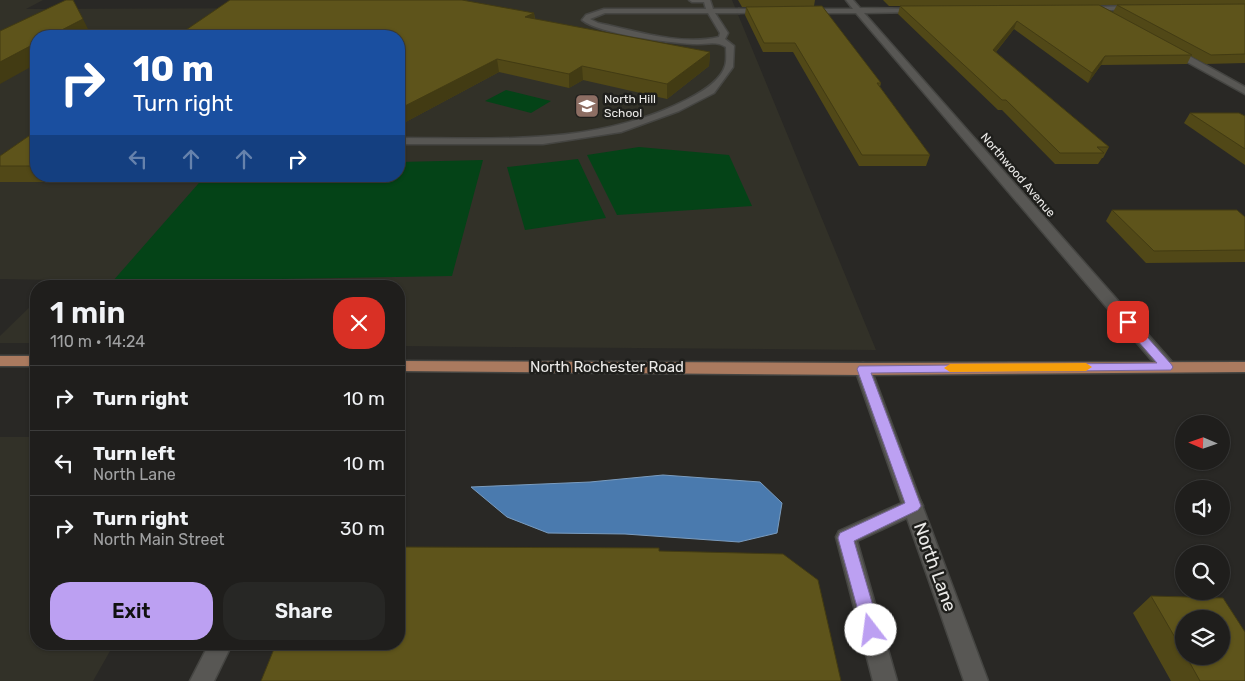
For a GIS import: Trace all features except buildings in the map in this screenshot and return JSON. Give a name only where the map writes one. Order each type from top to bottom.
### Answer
[{"type":"main road","points":[[0,361],[30,361]]},
{"type":"main road","name":"North Rochester Road","points":[[405,368],[863,369],[1245,367]]},
{"type":"street","points":[[692,0],[707,0],[710,11],[724,33],[722,38],[702,42],[683,41],[596,25],[586,20],[592,13],[604,11],[710,11],[776,11]]},
{"type":"street","name":"Northwood Avenue","points":[[849,0],[1167,367]]},
{"type":"street","points":[[1082,0],[1117,20]]},
{"type":"street","points":[[1079,9],[1140,8]]},
{"type":"street","points":[[795,11],[924,10]]},
{"type":"street","points":[[405,141],[543,141],[618,130],[676,109],[711,91],[729,67],[730,46],[719,39]]},
{"type":"street","points":[[1168,48],[1245,91]]},
{"type":"street","name":"North Lane","points":[[863,369],[976,681]]},
{"type":"street","points":[[885,681],[846,538],[913,506]]},
{"type":"street","points":[[202,681],[219,650]]},
{"type":"shaded area","name":"North Hill School","points":[[0,0],[43,0],[26,9],[338,8],[346,0],[732,0],[876,350],[405,346],[405,280],[0,279]]},
{"type":"shaded area","points":[[30,307],[30,343],[0,343],[0,336]]},
{"type":"shaded area","points":[[0,437],[30,437],[30,650],[111,650],[93,681],[0,681]]},
{"type":"green space","points":[[506,90],[551,101],[531,113],[485,101]]},
{"type":"green space","points":[[639,147],[729,155],[752,206],[617,215],[587,155]]},
{"type":"green space","points":[[578,159],[606,218],[525,230],[507,167]]},
{"type":"green space","points":[[483,160],[452,276],[114,280],[200,182],[405,182],[405,162]]},
{"type":"water","points":[[663,475],[760,482],[782,503],[777,533],[739,542],[625,534],[548,533],[507,517],[471,487],[590,482]]},
{"type":"slow traffic","points":[[950,368],[1086,367]]},
{"type":"place","name":"North Hill School","points":[[587,106]]},
{"type":"route","points":[[871,630],[846,538],[913,506],[863,369],[1167,367],[1128,322]]}]
